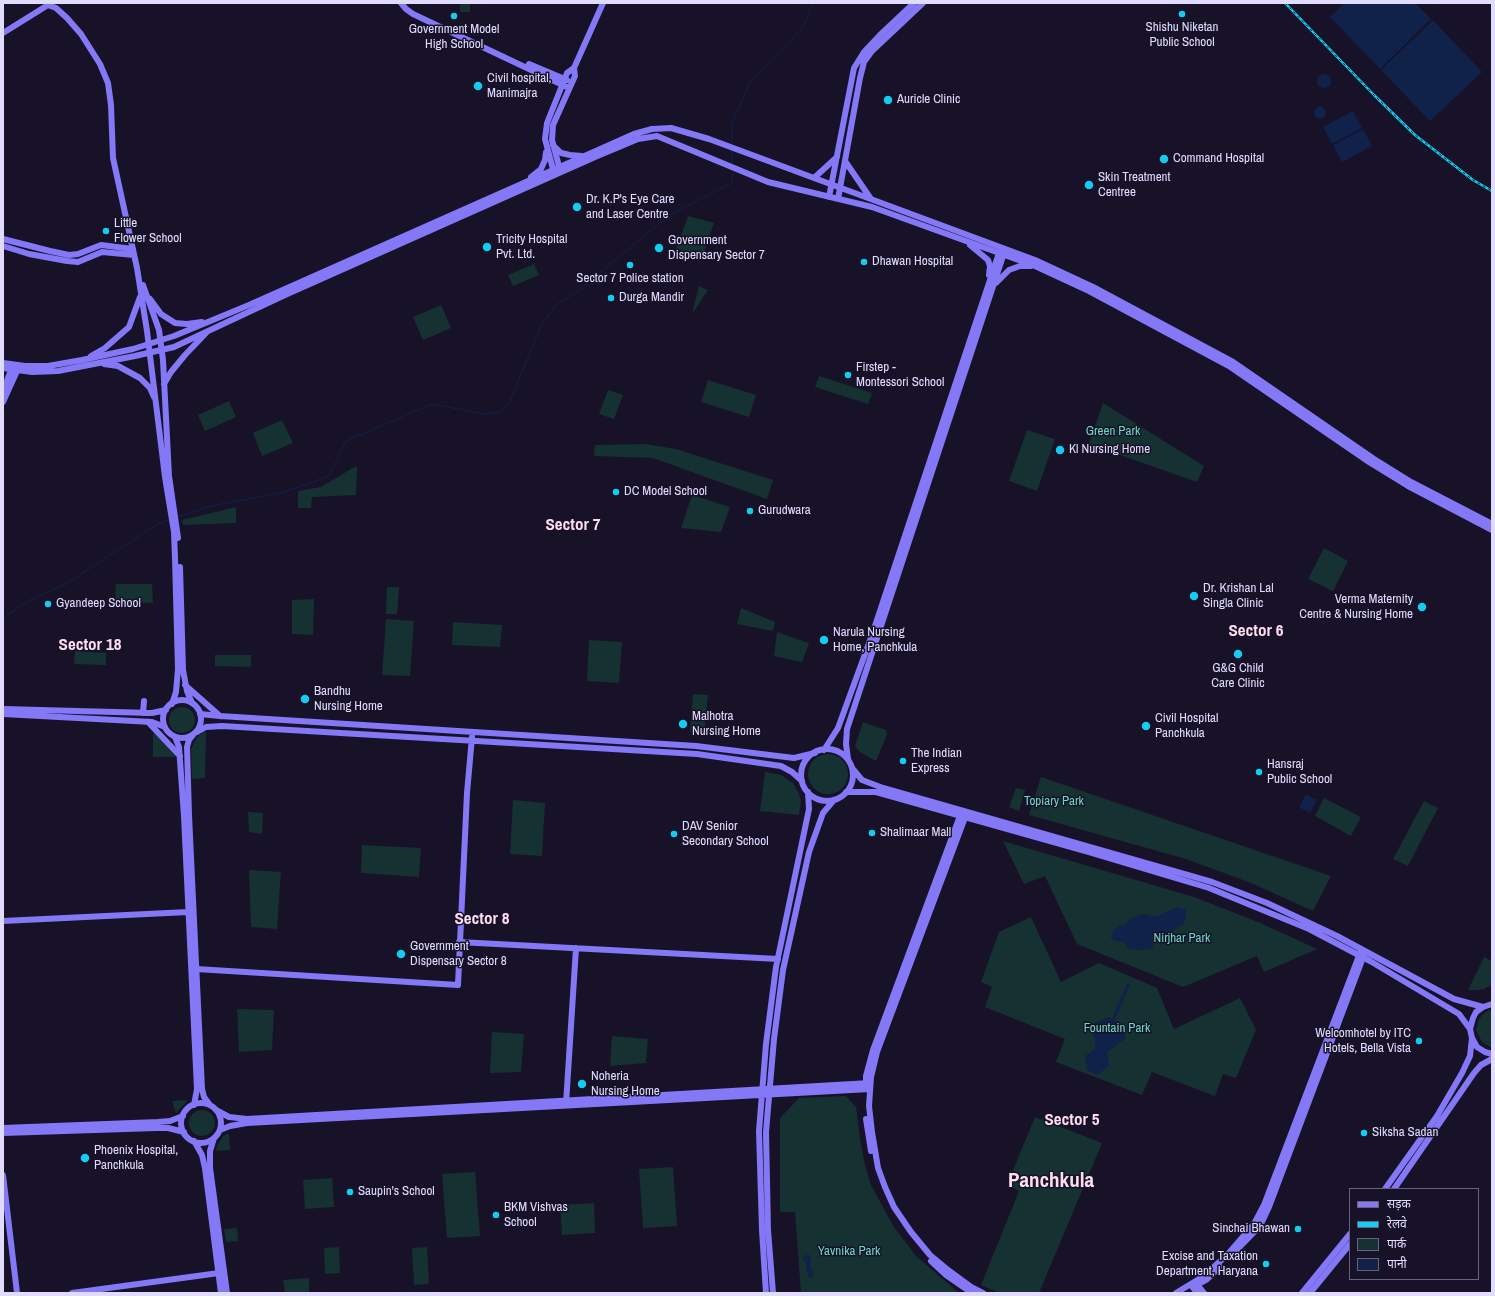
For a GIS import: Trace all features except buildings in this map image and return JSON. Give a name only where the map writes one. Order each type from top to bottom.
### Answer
[{"type":"street","points":[[401,3],[413,14],[562,85],[571,85]]},
{"type":"street","points":[[560,170],[550,146],[545,139],[547,122],[564,78],[567,73],[574,68],[603,3]]},
{"type":"street","points":[[829,197],[838,157],[854,68],[864,52],[914,3]]},
{"type":"street","points":[[838,199],[864,62],[872,51],[923,3]]},
{"type":"street","points":[[4,31],[48,4],[56,8],[81,34],[100,64],[108,83],[111,105],[113,158],[143,293],[165,477],[172,510],[180,566],[183,670],[185,685],[192,703],[198,709],[201,724],[187,747],[202,1089],[204,1097],[210,1105],[229,1117],[247,1119],[868,1086]]},
{"type":"street","points":[[529,64],[564,78],[571,85]]},
{"type":"street","points":[[523,183],[541,169],[545,160],[550,146],[553,125],[575,76],[574,68]]},
{"type":"street","points":[[560,170],[584,156],[634,134],[652,129],[671,128],[744,152],[871,199],[1003,252],[1089,291],[1229,366],[1369,462],[1408,486],[1492,530]]},
{"type":"street","points":[[3,363],[25,366],[48,366],[82,360],[149,344],[211,321],[523,183],[638,139],[657,136],[768,182],[872,207],[965,241],[1035,260],[1093,287],[1233,362],[1399,474],[1492,524]]},
{"type":"street","points":[[550,146],[561,153],[584,156]]},
{"type":"street","points":[[550,146],[553,172]]},
{"type":"street","points":[[814,178],[838,157]]},
{"type":"street","points":[[845,161],[871,199]]},
{"type":"street","points":[[3,368],[32,372],[58,371],[174,347],[553,172]]},
{"type":"street","points":[[3,239],[69,255],[78,254],[101,244],[133,252]]},
{"type":"street","points":[[965,241],[988,260],[990,266],[991,285]]},
{"type":"street","points":[[3,246],[30,254],[78,262],[102,252],[133,252]]},
{"type":"street","points":[[848,760],[846,744],[847,729],[904,548],[1003,252]]},
{"type":"street","points":[[991,285],[1009,270],[1020,266],[1034,266]]},
{"type":"street","points":[[143,293],[161,314],[175,323],[187,324],[211,321]]},
{"type":"street","points":[[143,293],[159,330],[172,510]]},
{"type":"street","points":[[82,360],[105,348],[130,328],[143,293]]},
{"type":"street","points":[[164,385],[171,372],[180,361],[209,330]]},
{"type":"street","points":[[101,363],[118,366],[140,378],[150,388],[157,402]]},
{"type":"street","points":[[3,391],[14,370]]},
{"type":"street","points":[[3,402],[14,370]]},
{"type":"street","points":[[172,704],[176,692],[178,669],[174,523]]},
{"type":"street","points":[[824,750],[838,728],[902,555]]},
{"type":"street","points":[[185,685],[220,716]]},
{"type":"street","points":[[3,709],[143,713],[166,710],[172,704],[182,700],[192,703]]},
{"type":"street","points":[[143,713],[144,701]]},
{"type":"street","points":[[166,710],[164,718],[165,726],[175,737],[179,747],[180,756],[197,1089],[194,1105]]},
{"type":"street","points":[[3,714],[148,722],[158,723],[165,726]]},
{"type":"street","points":[[200,714],[696,746],[794,758],[829,749],[840,752],[848,760],[852,768],[862,780],[964,814],[1209,888],[1363,953],[1454,999],[1483,1007]]},
{"type":"street","points":[[148,722],[180,756]]},
{"type":"street","points":[[175,737],[184,738],[195,734],[206,727],[222,726],[697,754],[781,766],[792,772],[802,781],[808,792],[809,809],[778,959],[766,1044],[759,1131],[763,1275],[766,1293]]},
{"type":"street","points":[[196,969],[458,984],[467,792],[473,732]]},
{"type":"street","points":[[802,781],[802,768],[805,762],[814,753]]},
{"type":"street","points":[[773,1293],[766,1174],[766,1132],[783,970],[809,852],[823,813],[834,800],[846,792],[852,781],[852,768]]},
{"type":"street","points":[[808,792],[820,800],[834,800]]},
{"type":"street","points":[[846,792],[876,792],[964,814]]},
{"type":"street","points":[[964,814],[877,1052],[868,1086],[869,1112],[878,1168],[894,1207],[911,1232],[930,1255],[978,1292]]},
{"type":"street","points":[[3,922],[188,912]]},
{"type":"street","points":[[459,942],[778,959]]},
{"type":"street","points":[[566,1103],[576,948]]},
{"type":"street","points":[[1363,953],[1459,1014],[1470,1029],[1472,1038],[1477,1047],[1492,1054]]},
{"type":"street","points":[[1184,1293],[1195,1286],[1204,1276],[1260,1226],[1269,1207],[1363,953]]},
{"type":"street","points":[[1470,1029],[1476,1012],[1483,1007],[1492,1004]]},
{"type":"street","points":[[1386,1188],[1437,1116],[1462,1073],[1470,1056],[1472,1038]]},
{"type":"street","points":[[1395,1188],[1474,1073],[1481,1064],[1492,1059]]},
{"type":"street","points":[[210,1105],[202,1103],[194,1105],[188,1109],[183,1116],[182,1124],[184,1132],[194,1141],[202,1142],[214,1138]]},
{"type":"street","points":[[227,1293],[210,1168],[210,1151],[214,1138],[220,1130],[230,1126],[247,1124],[566,1103]]},
{"type":"street","points":[[216,1110],[221,1118],[220,1130]]},
{"type":"street","points":[[3,1128],[158,1122],[170,1121],[183,1116]]},
{"type":"street","points":[[3,1133],[156,1128],[168,1128],[184,1132]]},
{"type":"street","points":[[194,1141],[202,1155],[205,1168],[221,1293]]},
{"type":"street","points":[[3,1175],[18,1293]]},
{"type":"street","points":[[1302,1293],[1349,1235]]},
{"type":"street","points":[[1310,1293],[1349,1245]]},
{"type":"street","points":[[72,1293],[219,1273]]},
{"type":"street","points":[[1176,1293],[1195,1286]]},
{"type":"street","points":[[1195,1286],[1204,1293]]},
{"type":"green space","points":[[460,3],[470,3],[470,12],[460,12]]},
{"type":"green space","points":[[688,216],[714,223],[702,258],[676,249]]},
{"type":"green space","points":[[534,264],[539,275],[513,286],[508,275]]},
{"type":"green space","points":[[699,286],[708,290],[692,314]]},
{"type":"green space","points":[[441,305],[451,328],[423,340],[413,317]]},
{"type":"green space","points":[[819,376],[872,393],[868,404],[815,387]]},
{"type":"green space","points":[[708,380],[756,395],[749,417],[701,402]]},
{"type":"green space","points":[[608,390],[623,395],[614,419],[599,414]]},
{"type":"green space","points":[[229,401],[236,417],[205,431],[198,415]]},
{"type":"green space","name":"Green Park","points":[[1103,403],[1204,466],[1197,482],[1089,444]]},
{"type":"green space","points":[[282,420],[293,443],[262,456],[253,433]]},
{"type":"green space","points":[[1027,430],[1055,439],[1037,491],[1009,481]]},
{"type":"green space","points":[[645,444],[676,449],[773,480],[767,499],[653,458],[594,456],[595,445]]},
{"type":"green space","points":[[356,466],[356,495],[312,497],[311,508],[298,508],[298,491],[321,487]]},
{"type":"green space","points":[[692,495],[730,507],[721,532],[681,528]]},
{"type":"green space","points":[[236,507],[236,523],[183,525],[182,520]]},
{"type":"green space","points":[[1324,548],[1348,561],[1333,591],[1308,579]]},
{"type":"green space","points":[[116,584],[152,584],[153,603],[115,602]]},
{"type":"green space","points":[[387,587],[399,587],[397,614],[386,614]]},
{"type":"green space","points":[[314,599],[313,635],[292,634],[292,600]]},
{"type":"green space","points":[[741,608],[775,622],[773,631],[737,624]]},
{"type":"green space","points":[[386,619],[414,621],[410,676],[382,675]]},
{"type":"green space","points":[[453,622],[502,625],[500,647],[452,645]]},
{"type":"green space","points":[[777,632],[809,643],[802,662],[774,656]]},
{"type":"green space","points":[[589,640],[622,642],[619,683],[587,681]]},
{"type":"green space","points":[[75,651],[106,653],[106,665],[74,664]]},
{"type":"green space","points":[[215,655],[251,655],[251,667],[215,666]]},
{"type":"green space","points":[[693,694],[708,695],[704,733],[690,732]]},
{"type":"green space","points":[[182,707],[191,711],[195,720],[191,729],[182,733],[173,729],[169,720],[173,711]]},
{"type":"green space","points":[[863,722],[886,730],[887,735],[876,761],[860,752],[855,746]]},
{"type":"green space","points":[[206,731],[205,778],[192,779],[191,749],[197,737]]},
{"type":"green space","points":[[153,734],[157,734],[176,757],[153,757]]},
{"type":"green space","points":[[828,754],[842,760],[848,774],[842,788],[828,794],[814,788],[808,774],[814,760]]},
{"type":"green space","points":[[765,772],[781,775],[793,783],[799,794],[801,802],[799,815],[760,811]]},
{"type":"green space","name":"Topiary Park","points":[[1041,777],[1331,876],[1313,911],[1251,883],[1186,859],[1029,815]]},
{"type":"green space","points":[[1016,788],[1025,790],[1019,811],[1009,807]]},
{"type":"green space","points":[[1324,798],[1361,817],[1351,836],[1315,816]]},
{"type":"green space","points":[[513,800],[545,803],[542,856],[510,854]]},
{"type":"green space","points":[[1424,801],[1438,808],[1408,866],[1393,859]]},
{"type":"green space","points":[[248,812],[263,813],[262,834],[249,832]]},
{"type":"green space","name":"Nirjhar Park","points":[[1003,841],[1194,897],[1258,922],[1317,949],[1264,972],[1257,956],[1183,987],[1077,944],[1045,876],[1024,884]]},
{"type":"green space","points":[[362,845],[421,848],[419,877],[361,873]]},
{"type":"green space","points":[[249,870],[281,872],[277,929],[251,927]]},
{"type":"green space","name":"Fountain Park","points":[[1031,917],[1061,982],[1099,963],[1157,988],[1174,1029],[1240,998],[1256,1030],[1236,1078],[1223,1074],[1215,1096],[1152,1072],[1142,1095],[1056,1062],[1065,1039],[985,1007],[992,987],[981,982],[999,932]]},
{"type":"green space","points":[[1484,957],[1492,961],[1492,985],[1484,989],[1468,990]]},
{"type":"green space","points":[[237,1009],[274,1010],[272,1050],[239,1052]]},
{"type":"green space","points":[[1489,1010],[1492,1010],[1492,1048],[1482,1042],[1476,1030],[1479,1019]]},
{"type":"green space","points":[[492,1032],[524,1034],[521,1072],[490,1073]]},
{"type":"green space","points":[[612,1036],[648,1039],[646,1063],[610,1066]]},
{"type":"green space","name":"Yavnika Park","points":[[846,1096],[856,1107],[865,1165],[871,1185],[894,1227],[916,1256],[959,1293],[801,1293],[795,1212],[780,1212],[780,1118],[799,1098]]},
{"type":"green space","points":[[188,1100],[176,1113],[172,1101]]},
{"type":"green space","points":[[202,1110],[211,1114],[215,1123],[211,1132],[202,1136],[193,1132],[189,1123],[193,1114]]},
{"type":"green space","points":[[1035,1117],[1102,1143],[1039,1293],[999,1293],[981,1285],[1019,1191],[1007,1185]]},
{"type":"green space","points":[[229,1133],[230,1150],[216,1151],[217,1146],[223,1136]]},
{"type":"green space","points":[[673,1167],[677,1226],[643,1228],[639,1169]]},
{"type":"green space","points":[[475,1172],[480,1236],[447,1238],[442,1174]]},
{"type":"green space","points":[[332,1178],[334,1207],[305,1209],[303,1180]]},
{"type":"green space","points":[[594,1203],[595,1233],[562,1235],[560,1205]]},
{"type":"green space","points":[[237,1228],[238,1241],[226,1242],[224,1229]]},
{"type":"green space","points":[[339,1247],[340,1273],[325,1274],[324,1248]]},
{"type":"green space","points":[[427,1247],[429,1284],[414,1285],[412,1248]]},
{"type":"green space","points":[[309,1278],[309,1293],[285,1293],[283,1280]]},
{"type":"water","points":[[1344,3],[1415,3],[1431,19],[1380,69],[1330,17]]},
{"type":"water","points":[[1433,20],[1482,72],[1430,121],[1381,70]]},
{"type":"water","points":[[1321,74],[1327,74],[1331,78],[1331,84],[1327,88],[1321,88],[1317,84],[1317,78]]},
{"type":"water","points":[[1322,107],[1325,108],[1325,118],[1318,119],[1315,118],[1314,111],[1315,108]]},
{"type":"water","points":[[1353,111],[1362,128],[1332,144],[1323,127]]},
{"type":"water","points":[[1363,129],[1372,146],[1342,162],[1333,145]]},
{"type":"water","points":[[1306,794],[1317,800],[1310,813],[1299,807]]},
{"type":"water","points":[[1177,907],[1185,909],[1186,916],[1184,924],[1160,939],[1152,938],[1152,949],[1137,950],[1128,948],[1123,942],[1113,940],[1111,938],[1112,933],[1119,925],[1125,925],[1131,918],[1144,914],[1149,916],[1157,916]]},
{"type":"water","points":[[1127,983],[1130,984],[1115,1020],[1120,1022],[1126,1038],[1107,1052],[1109,1065],[1098,1075],[1087,1070],[1085,1056],[1096,1048],[1092,1025],[1108,1017],[1112,1019]]},
{"type":"water","points":[[810,1255],[811,1257],[810,1265],[813,1276],[810,1278],[808,1276],[806,1263],[803,1260],[804,1256]]},
{"type":"waterway","points":[[732,145],[732,123],[750,82],[804,26],[812,3]]},
{"type":"waterway","points":[[732,150],[732,163]]},
{"type":"waterway","points":[[178,517],[211,506],[284,492],[329,476],[346,441],[432,404],[484,414],[501,412],[510,401],[541,326],[556,305],[577,292],[669,215],[732,183],[732,170]]},
{"type":"waterway","points":[[3,620],[10,613],[30,600],[66,584],[159,523],[169,520]]},
{"type":"railway","points":[[1285,3],[1415,135],[1473,180],[1492,191]]},
{"type":"place","name":"Shishu Niketan Public School","points":[[1182,14]]},
{"type":"place","name":"Government Model High School","points":[[454,16]]},
{"type":"place","name":"Civil hospital, Manimajra","points":[[478,86]]},
{"type":"place","name":"Auricle Clinic","points":[[888,100]]},
{"type":"place","name":"Command Hospital","points":[[1164,159]]},
{"type":"place","name":"Skin Treatment Centree","points":[[1089,185]]},
{"type":"place","name":"Dr. K.P's Eye Care and Laser Centre","points":[[577,207]]},
{"type":"place","name":"Little Flower School","points":[[106,231]]},
{"type":"place","name":"Tricity Hospital Pvt. Ltd.","points":[[487,247]]},
{"type":"place","name":"Government Dispensary Sector 7","points":[[659,248]]},
{"type":"place","name":"Dhawan Hospital","points":[[864,262]]},
{"type":"place","name":"Sector 7 Police station","points":[[630,265]]},
{"type":"place","name":"Durga Mandir","points":[[611,298]]},
{"type":"place","name":"Firstep - Montessori School","points":[[848,375]]},
{"type":"place","name":"Kl Nursing Home","points":[[1060,450]]},
{"type":"place","name":"DC Model School","points":[[616,492]]},
{"type":"place","name":"Gurudwara","points":[[750,511]]},
{"type":"place","name":"Dr. Krishan Lal Singla Clinic","points":[[1194,596]]},
{"type":"place","name":"Gyandeep School","points":[[48,604]]},
{"type":"place","name":"Verma Maternity Centre & Nursing Home","points":[[1422,607]]},
{"type":"place","name":"Narula Nursing Home, Panchkula","points":[[824,640]]},
{"type":"place","name":"G&G Child Care Clinic","points":[[1238,654]]},
{"type":"place","name":"Bandhu Nursing Home","points":[[305,699]]},
{"type":"place","name":"Malhotra Nursing Home","points":[[683,724]]},
{"type":"place","name":"Civil Hospital Panchkula","points":[[1146,726]]},
{"type":"place","name":"The Indian Express","points":[[903,761]]},
{"type":"place","name":"Hansraj Public School","points":[[1259,772]]},
{"type":"place","name":"Shalimaar Mall","points":[[872,833]]},
{"type":"place","name":"DAV Senior Secondary School","points":[[674,834]]},
{"type":"place","name":"Government Dispensary Sector 8","points":[[401,954]]},
{"type":"place","name":"Welcomhotel by ITC Hotels, Bella Vista","points":[[1419,1041]]},
{"type":"place","name":"Noheria Nursing Home","points":[[582,1084]]},
{"type":"place","name":"Siksha Sadan","points":[[1364,1133]]},
{"type":"place","name":"Phoenix Hospital, Panchkula","points":[[85,1158]]},
{"type":"place","name":"Saupin's School","points":[[350,1192]]},
{"type":"place","name":"BKM Vishvas School","points":[[496,1215]]},
{"type":"place","name":"Sinchai Bhawan","points":[[1298,1229]]},
{"type":"place","name":"Excise and Taxation Department, Haryana","points":[[1266,1264]]},
{"type":"district","name":"Sector 7","points":[[573,525]]},
{"type":"district","name":"Sector 6","points":[[1256,631]]},
{"type":"district","name":"Sector 18","points":[[90,645]]},
{"type":"district","name":"Sector 8","points":[[482,919]]},
{"type":"district","name":"Sector 5","points":[[1072,1120]]},
{"type":"district","name":"Panchkula","points":[[1051,1181]]}]
